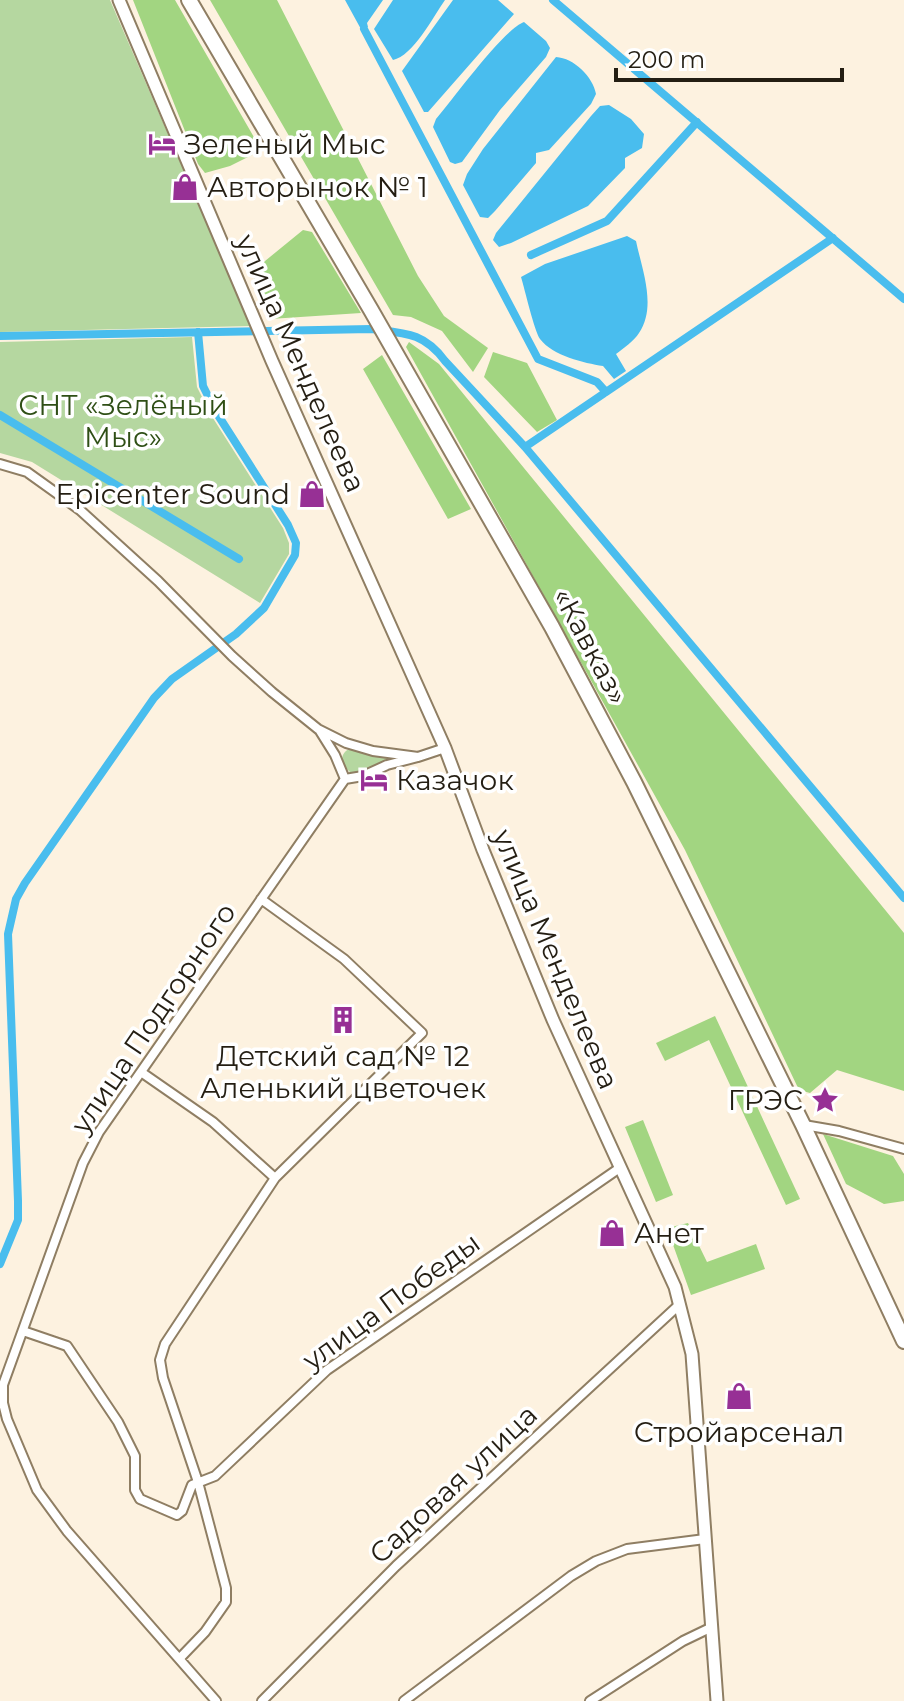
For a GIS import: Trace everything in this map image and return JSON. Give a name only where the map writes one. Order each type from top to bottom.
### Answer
[{"type":"highway","name":"«Кавказ»","points":[[189,0],[552,627],[634,782],[803,1125],[904,1341]]},
{"type":"main road","name":"улица Менделеева","points":[[119,0],[252,316],[445,748],[551,1015],[675,1287],[692,1354],[717,1701]]},
{"type":"street","points":[[0,464],[27,472],[80,510],[158,581],[232,656],[318,729],[346,743],[373,751],[418,757]]},
{"type":"street","points":[[318,729],[335,755],[345,779],[363,776],[387,765],[445,748]]},
{"type":"street","name":"улица Подгорного","points":[[216,1701],[67,1531],[37,1490],[7,1419],[3,1385],[83,1163],[99,1132],[345,779]]},
{"type":"street","points":[[180,1658],[205,1632],[226,1602],[226,1588],[198,1482],[163,1378],[160,1360],[165,1344],[275,1178],[422,1033],[344,959],[261,899]]},
{"type":"street","points":[[141,1072],[213,1122],[275,1178]]},
{"type":"street","points":[[803,1125],[839,1131],[904,1149]]},
{"type":"street","name":"улица Победы","points":[[198,1482],[215,1476],[327,1370],[621,1167]]},
{"type":"street","name":"Садовая улица","points":[[262,1701],[396,1566],[680,1304]]},
{"type":"street","points":[[23,1331],[67,1346],[118,1422],[135,1456],[135,1490],[140,1499],[177,1515],[182,1511],[192,1485],[198,1482]]},
{"type":"street","points":[[404,1701],[571,1576],[596,1561],[627,1549],[705,1539]]},
{"type":"street","points":[[590,1701],[683,1641],[710,1628]]},
{"type":"green space","name":"СНТ «Зелёный Мыс»","points":[[0,0],[110,0],[251,326],[0,332]]},
{"type":"green space","points":[[133,0],[175,0],[255,139],[252,155],[230,166],[205,173],[198,164]]},
{"type":"green space","points":[[210,0],[277,0],[418,276],[444,316],[488,348],[473,372],[442,331],[411,317],[393,315]]},
{"type":"green space","points":[[303,230],[312,232],[361,313],[270,319],[255,289],[254,270]]},
{"type":"green space","name":"СНТ «Зелёный Мыс»","points":[[192,337],[197,387],[211,415],[283,528],[289,543],[289,554],[260,603],[32,462],[0,453],[0,342]]},
{"type":"green space","points":[[409,342],[439,364],[904,933],[904,1091],[837,1070],[810,1093],[799,1090],[685,850],[406,347]]},
{"type":"green space","points":[[493,352],[527,363],[557,420],[537,432],[484,377]]},
{"type":"green space","points":[[382,355],[471,509],[448,519],[363,369]]},
{"type":"green space","points":[[349,749],[392,757],[392,760],[359,772],[350,772],[342,760]]},
{"type":"green space","points":[[715,1016],[800,1199],[786,1205],[709,1040],[665,1061],[656,1043]]},
{"type":"green space","points":[[643,1120],[673,1195],[656,1202],[625,1127]]},
{"type":"green space","points":[[823,1134],[893,1156],[904,1174],[904,1201],[884,1204],[846,1184]]},
{"type":"green space","points":[[688,1223],[707,1262],[756,1244],[765,1269],[691,1295],[667,1228]]},
{"type":"water","points":[[345,0],[383,0],[367,23],[368,27],[362,31]]},
{"type":"water","points":[[393,0],[445,0],[415,44],[393,60],[374,29]]},
{"type":"water","points":[[453,0],[498,0],[514,14],[428,112],[424,112],[402,71]]},
{"type":"water","points":[[524,22],[546,41],[550,48],[546,57],[500,110],[462,162],[450,162],[433,127],[436,119],[492,51]]},
{"type":"water","points":[[556,57],[582,70],[596,94],[591,104],[549,150],[536,153],[536,163],[495,211],[488,218],[480,217],[463,185],[467,174],[483,149]]},
{"type":"water","points":[[609,105],[631,119],[644,134],[642,148],[625,158],[625,168],[588,206],[499,247],[493,240],[496,233],[591,116],[600,106]]},
{"type":"water","points":[[627,236],[636,241],[648,300],[647,311],[637,336],[616,354],[626,371],[614,379],[603,366],[561,354],[540,339],[521,277],[545,264]]},
{"type":"waterway","points":[[553,0],[904,299]]},
{"type":"waterway","points":[[364,29],[538,359],[597,382],[606,392]]},
{"type":"waterway","points":[[531,255],[607,221],[697,122]]},
{"type":"waterway","points":[[525,447],[833,238]]},
{"type":"waterway","points":[[0,336],[371,329],[421,339],[437,351],[525,447],[904,898]]},
{"type":"waterway","points":[[0,1264],[18,1220],[8,934],[16,899],[154,698],[172,679],[236,634],[264,608],[295,555],[296,543],[288,525],[216,412],[203,386],[198,332]]},
{"type":"waterway","points":[[0,415],[239,559]]},
{"type":"place","name":"Зеленый Мыс","points":[[162,144]]},
{"type":"place","name":"Авторынок № 1","points":[[185,187]]},
{"type":"place","name":"Epicenter Sound","points":[[312,494]]},
{"type":"place","name":"Казачок","points":[[374,780]]},
{"type":"place","name":"Детский сад № 12 Аленький цветочек","points":[[343,1020]]},
{"type":"place","name":"ГРЭС","points":[[825,1100]]},
{"type":"place","name":"Анет","points":[[612,1233]]},
{"type":"place","name":"Стройарсенал","points":[[739,1396]]}]
